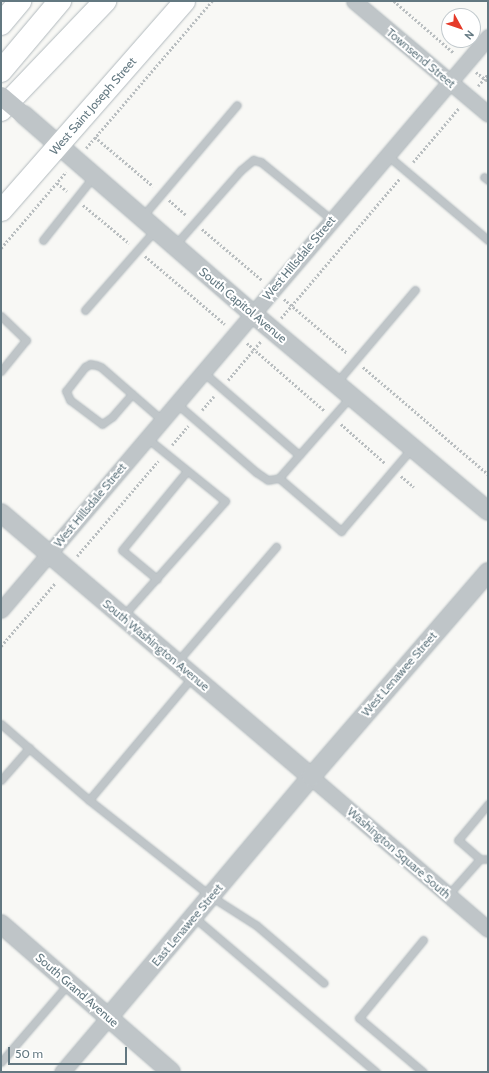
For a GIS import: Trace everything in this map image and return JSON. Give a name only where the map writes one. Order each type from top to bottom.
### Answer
[{"type":"highway","points":[[1,24],[20,1]]},
{"type":"highway","points":[[1,71],[60,1]]},
{"type":"highway","points":[[1,110],[105,1]]},
{"type":"main road","name":"West Saint Joseph Street","points":[[1,210],[184,1]]},
{"type":"street","name":"Townsend Street","points":[[354,1],[488,114]]},
{"type":"street","name":"West Hillsdale Street","points":[[1,610],[488,36]]},
{"type":"street","name":"South Capitol Avenue","points":[[1,96],[252,313],[488,511]]},
{"type":"street","name":"South Washington Avenue","points":[[1,513],[311,777]]},
{"type":"street","name":"West Lenawee Street","points":[[311,777],[488,572]]},
{"type":"street","name":"Washington Square South","points":[[311,777],[488,929]]},
{"type":"street","name":"East Lenawee Street","points":[[62,1072],[195,918],[311,777]]},
{"type":"street","name":"South Grand Avenue","points":[[1,924],[172,1072]]},
{"type":"lane","points":[[141,218],[237,106]]},
{"type":"lane","points":[[387,155],[488,240]]},
{"type":"lane","points":[[174,246],[240,170],[253,160],[261,162],[332,220]]},
{"type":"lane","points":[[43,240],[93,177]]},
{"type":"lane","points":[[85,310],[156,230]]},
{"type":"lane","points":[[336,383],[415,290]]},
{"type":"lane","points":[[1,316],[26,340],[1,371]]},
{"type":"lane","points":[[132,394],[112,417],[102,424],[70,400],[66,391],[90,364],[101,367],[162,420]]},
{"type":"lane","points":[[203,372],[299,456]]},
{"type":"lane","points":[[176,403],[256,472],[268,480],[279,478],[352,396]]},
{"type":"lane","points":[[123,616],[225,501],[147,438]]},
{"type":"lane","points":[[279,478],[341,531],[412,447]]},
{"type":"lane","points":[[156,579],[122,550],[187,471]]},
{"type":"lane","points":[[176,662],[276,547]]},
{"type":"lane","points":[[89,800],[193,676]]},
{"type":"lane","points":[[1,724],[89,800],[212,897],[256,925],[324,983]]},
{"type":"lane","points":[[1,780],[29,748]]},
{"type":"lane","points":[[488,804],[458,840],[480,859],[488,859]]},
{"type":"lane","points":[[448,895],[480,859]]},
{"type":"lane","points":[[195,918],[376,1072]]},
{"type":"lane","points":[[423,940],[359,1018],[423,1072]]},
{"type":"lane","points":[[1,1062],[69,983]]},
{"type":"path","points":[[1,248],[212,1]]},
{"type":"path","points":[[394,1],[488,81]]},
{"type":"path","points":[[1,646],[488,74]]},
{"type":"path","points":[[95,137],[488,474]]}]
